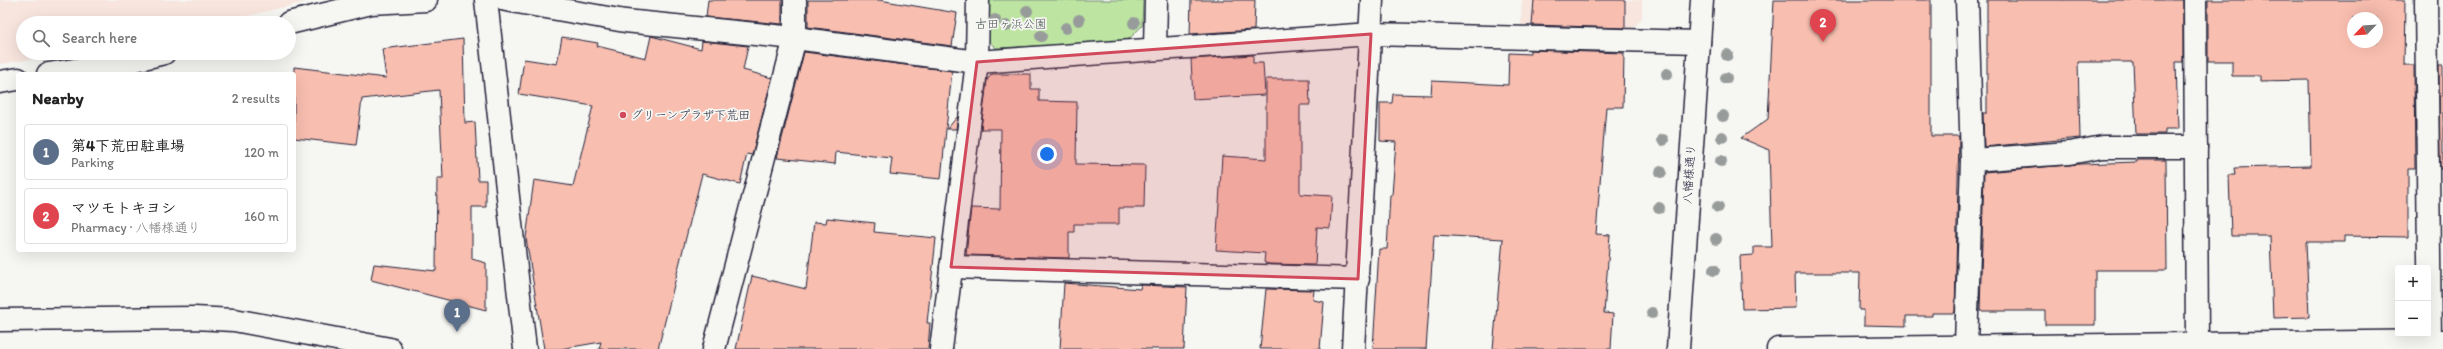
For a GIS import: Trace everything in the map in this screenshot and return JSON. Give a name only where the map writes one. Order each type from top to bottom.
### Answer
[{"type":"street","points":[[296,21],[371,3],[426,0]]},
{"type":"street","points":[[486,0],[525,349]]},
{"type":"street","points":[[506,0],[625,21],[795,38],[977,62],[1371,34],[1699,42]]},
{"type":"street","points":[[714,349],[795,38],[795,0]]},
{"type":"street","points":[[941,349],[977,62],[978,0]]},
{"type":"street","points":[[1155,49],[1156,0]]},
{"type":"street","points":[[1353,349],[1372,0]]},
{"type":"street","name":"八幡様通り","points":[[1678,349],[1702,0]]},
{"type":"street","points":[[1954,347],[1972,160],[1967,0]]},
{"type":"street","points":[[2195,0],[2197,343]]},
{"type":"street","points":[[1778,349],[2155,346],[2197,343],[2436,341],[2426,0]]},
{"type":"street","points":[[61,72],[136,60]]},
{"type":"street","points":[[0,82],[16,79]]},
{"type":"street","points":[[1972,160],[2069,153],[2103,147],[2196,147]]},
{"type":"street","points":[[951,268],[1358,279]]},
{"type":"street","points":[[0,320],[194,318],[234,320],[390,349]]},
{"type":"highlighted area","points":[[1371,34],[1358,279],[951,267],[977,62]]},
{"type":"shaded area","points":[[0,0],[313,0],[248,16],[16,16],[16,60],[26,60],[0,64]]},
{"type":"shaded area","points":[[1522,0],[1642,0],[1642,18],[1629,33],[1521,26]]},
{"type":"green space","name":"古田ヶ浜公園","points":[[987,0],[1143,0],[1142,26],[1126,42],[996,48],[985,38]]},
{"type":"building","points":[[708,0],[782,0],[782,24],[706,17]]},
{"type":"building","points":[[808,0],[879,0],[957,13],[952,46],[808,27]]},
{"type":"building","points":[[1191,0],[1255,0],[1254,30],[1190,34]]},
{"type":"building","points":[[1534,0],[1625,0],[1625,28],[1532,25]]},
{"type":"building","points":[[1774,0],[1931,0],[1931,136],[1959,136],[1955,313],[1932,313],[1932,316],[1906,316],[1906,326],[1864,325],[1864,310],[1859,310],[1860,273],[1795,273],[1796,308],[1742,309],[1740,256],[1754,255],[1754,247],[1772,247],[1769,150],[1741,138],[1768,119]]},
{"type":"building","points":[[1987,0],[2183,0],[2183,62],[2176,62],[2178,129],[2165,129],[2165,134],[2136,134],[2133,62],[2078,62],[2080,138],[1984,147],[1983,113],[1987,113]]},
{"type":"building","points":[[2208,0],[2405,0],[2404,65],[2414,65],[2415,169],[2408,169],[2408,237],[2344,236],[2344,242],[2306,242],[2309,317],[2273,318],[2270,236],[2231,236],[2229,175],[2235,175],[2234,168],[2311,166],[2309,80],[2260,81],[2260,76],[2232,76],[2232,61],[2208,61]]},
{"type":"building","points":[[651,36],[701,49],[702,41],[748,46],[743,70],[772,78],[752,155],[747,154],[740,184],[702,174],[658,349],[599,349],[601,342],[560,349],[544,349],[526,238],[534,180],[573,186],[593,106],[519,94],[524,59],[557,64],[562,37],[598,43],[597,46],[646,58]]},
{"type":"building","points":[[463,39],[465,123],[475,122],[478,180],[486,180],[486,207],[472,207],[472,259],[486,263],[486,310],[371,280],[374,264],[436,271],[437,179],[443,179],[439,90],[362,99],[356,145],[296,138],[296,72],[294,72],[294,67],[386,78],[382,49]]},
{"type":"building","points":[[1530,50],[1624,53],[1623,107],[1606,107],[1596,234],[1610,235],[1604,313],[1613,314],[1611,349],[1493,349],[1503,239],[1434,235],[1426,349],[1373,349],[1379,249],[1387,249],[1390,195],[1392,195],[1396,142],[1380,141],[1380,103],[1392,103],[1393,94],[1431,95],[1432,81],[1508,85],[1509,53],[1530,54]]},
{"type":"building","points":[[804,52],[952,71],[941,179],[890,174],[892,158],[836,152],[835,164],[777,158]]},
{"type":"building","points":[[1253,55],[1253,63],[1263,63],[1265,95],[1193,99],[1191,59]]},
{"type":"building","points":[[2439,65],[2443,65],[2443,169],[2440,169]]},
{"type":"building","points":[[992,74],[1031,74],[1031,89],[1039,89],[1039,101],[1077,102],[1076,164],[1145,165],[1144,208],[1119,208],[1119,224],[1074,224],[1074,232],[1069,232],[1069,258],[966,255],[971,208],[1000,209],[1001,129],[981,129],[987,80]]},
{"type":"building","points":[[1266,79],[1309,79],[1310,105],[1300,105],[1300,194],[1332,196],[1330,228],[1317,227],[1315,265],[1268,264],[1264,262],[1265,253],[1216,250],[1222,156],[1266,159]]},
{"type":"building","points":[[958,116],[956,129],[947,129]]},
{"type":"building","points":[[2137,160],[2166,160],[2167,270],[2095,270],[2095,325],[2045,325],[2045,311],[1980,311],[1984,172],[2080,164],[2137,162]]},
{"type":"building","points":[[827,218],[875,223],[874,232],[936,238],[927,323],[930,323],[928,349],[736,349],[752,276],[806,289],[814,222],[826,223]]},
{"type":"building","points":[[1064,283],[1140,289],[1141,285],[1187,287],[1184,349],[1060,349]]},
{"type":"building","points":[[1266,289],[1314,290],[1313,300],[1324,302],[1320,349],[1260,349]]},
{"type":"place","name":"マツモトキヨシ","points":[[1823,42]]},
{"type":"place","name":"グリーンプラザ下荒田","points":[[623,115]]},
{"type":"place","name":"第4下荒田駐車場","points":[[457,332]]}]
